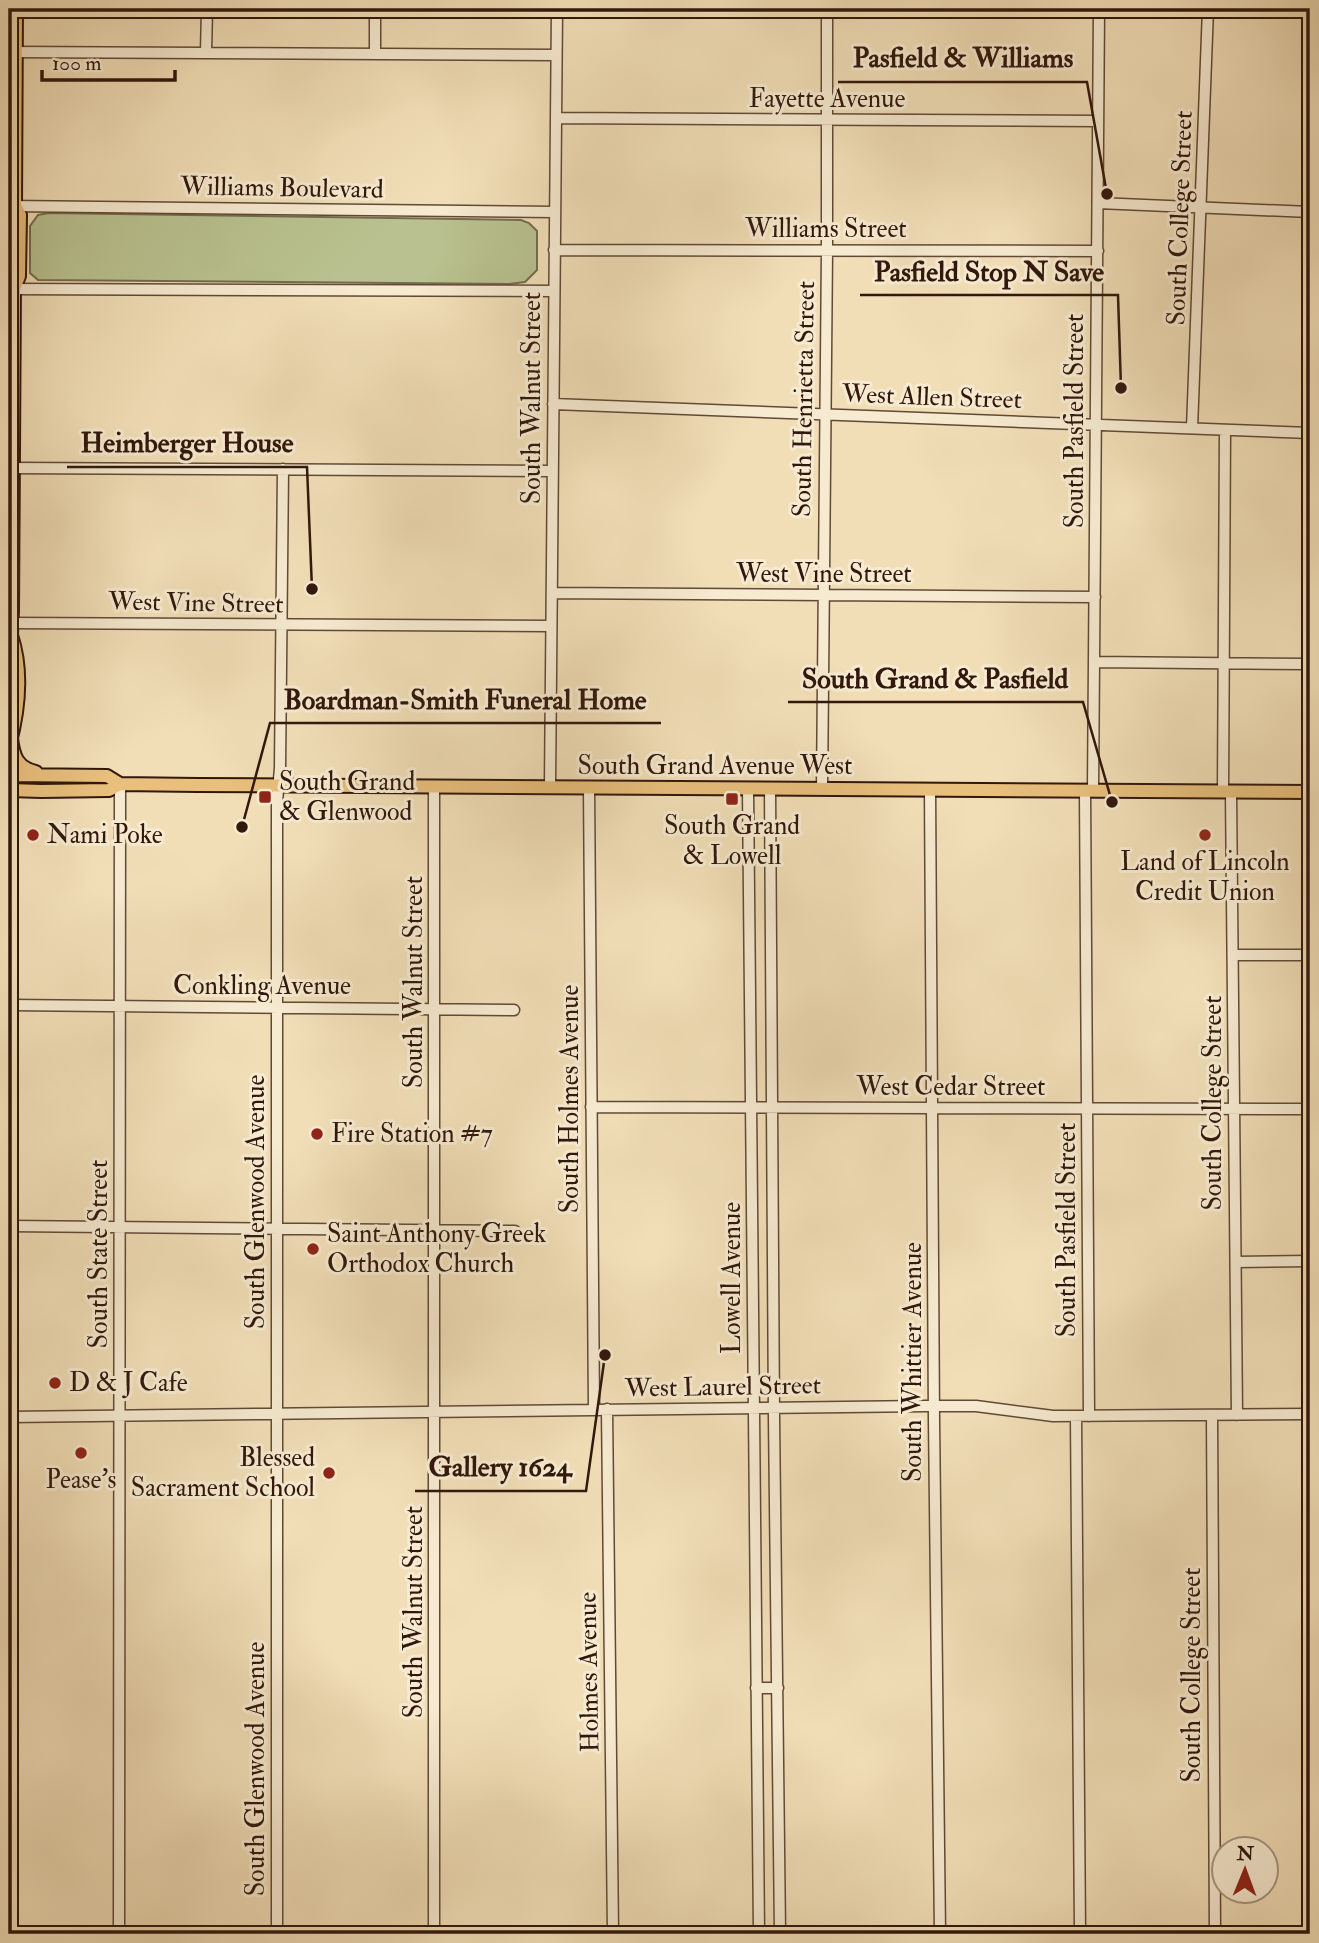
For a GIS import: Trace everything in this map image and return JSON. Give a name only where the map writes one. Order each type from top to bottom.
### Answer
[{"type":"main road","points":[[16,9],[12,52],[12,199],[20,215],[19,276],[11,289],[10,630],[18,654],[18,688],[10,742],[18,764],[27,770],[53,776]]},
{"type":"main road","name":"South Grand Avenue West","points":[[9,777],[107,776],[120,784]]},
{"type":"main road","name":"South Grand Avenue West","points":[[9,790],[109,790],[120,784],[1310,792]]},
{"type":"street","points":[[206,52],[207,9]]},
{"type":"street","points":[[375,9],[375,54]]},
{"type":"street","name":"South Walnut Street","points":[[550,787],[557,9]]},
{"type":"street","name":"South Henrietta Street","points":[[822,789],[827,9]]},
{"type":"street","name":"South Pasfield Street","points":[[1090,1416],[1087,1108],[1089,791],[1095,662],[1099,9]]},
{"type":"street","name":"South College Street","points":[[1192,428],[1208,9]]},
{"type":"street","points":[[12,52],[556,55]]},
{"type":"street","name":"Fayette Avenue","points":[[556,118],[1098,121]]},
{"type":"street","name":"Williams Boulevard","points":[[12,199],[555,212]]},
{"type":"street","points":[[1098,204],[1310,212]]},
{"type":"street","name":"Williams Street","points":[[554,250],[1098,251]]},
{"type":"street","points":[[11,289],[554,291]]},
{"type":"street","name":"West Allen Street","points":[[553,404],[1310,433]]},
{"type":"street","name":"South College Street","points":[[1225,430],[1224,662],[1233,955],[1237,1415]]},
{"type":"street","points":[[11,468],[552,471]]},
{"type":"street","name":"South Glenwood Avenue","points":[[277,1934],[277,1008],[283,469]]},
{"type":"street","name":"West Vine Street","points":[[552,593],[1095,597]]},
{"type":"street","name":"West Vine Street","points":[[10,630],[281,625],[551,626]]},
{"type":"street","points":[[1095,662],[1310,664]]},
{"type":"street","name":"South State Street","points":[[119,1934],[120,784]]},
{"type":"street","name":"South Walnut Street","points":[[434,787],[434,1934]]},
{"type":"street","name":"South Holmes Avenue","points":[[589,788],[594,1409]]},
{"type":"street","name":"Lowell Avenue","points":[[748,789],[759,1934]]},
{"type":"street","name":"Lowell Avenue","points":[[770,789],[780,1934]]},
{"type":"street","name":"South Whittier Avenue","points":[[930,789],[940,1934]]},
{"type":"street","points":[[1233,955],[1310,955]]},
{"type":"street","name":"Conkling Avenue","points":[[9,1005],[514,1010]]},
{"type":"street","name":"West Cedar Street","points":[[591,1107],[1310,1109]]},
{"type":"street","points":[[9,1226],[515,1231]]},
{"type":"street","points":[[1236,1262],[1310,1261]]},
{"type":"street","name":"West Laurel Street","points":[[9,1417],[935,1406],[976,1406],[1038,1415],[1076,1416],[1310,1414]]},
{"type":"street","name":"Holmes Avenue","points":[[607,1409],[613,1934]]},
{"type":"street","name":"South College Street","points":[[1212,1415],[1215,1934]]},
{"type":"street","points":[[1076,1416],[1080,1934]]},
{"type":"street","points":[[756,1688],[778,1688]]},
{"type":"green space","points":[[49,213],[521,220],[537,231],[537,270],[525,282],[509,284],[38,280],[30,273],[30,226],[38,215]]},
{"type":"place","name":"Pasfield & Williams","points":[[1107,194]]},
{"type":"place","name":"Pasfield Stop N Save","points":[[1121,388]]},
{"type":"place","name":"Heimberger House","points":[[312,589]]},
{"type":"place","name":"South Grand & Glenwood","points":[[265,797]]},
{"type":"place","name":"South Grand & Lowell","points":[[732,799]]},
{"type":"place","name":"South Grand & Pasfield","points":[[1112,802]]},
{"type":"place","name":"Boardman-Smith Funeral Home","points":[[242,827]]},
{"type":"place","name":"Nami Poke","points":[[33,835]]},
{"type":"place","name":"Land of Lincoln Credit Union","points":[[1205,835]]},
{"type":"place","name":"Fire Station #7","points":[[317,1134]]},
{"type":"place","name":"Saint Anthony Greek Orthodox Church","points":[[313,1249]]},
{"type":"place","name":"Gallery 1624","points":[[605,1355]]},
{"type":"place","name":"D & J Cafe","points":[[55,1383]]},
{"type":"place","name":"Pease's","points":[[81,1453]]},
{"type":"place","name":"Blessed Sacrament School","points":[[329,1473]]}]
